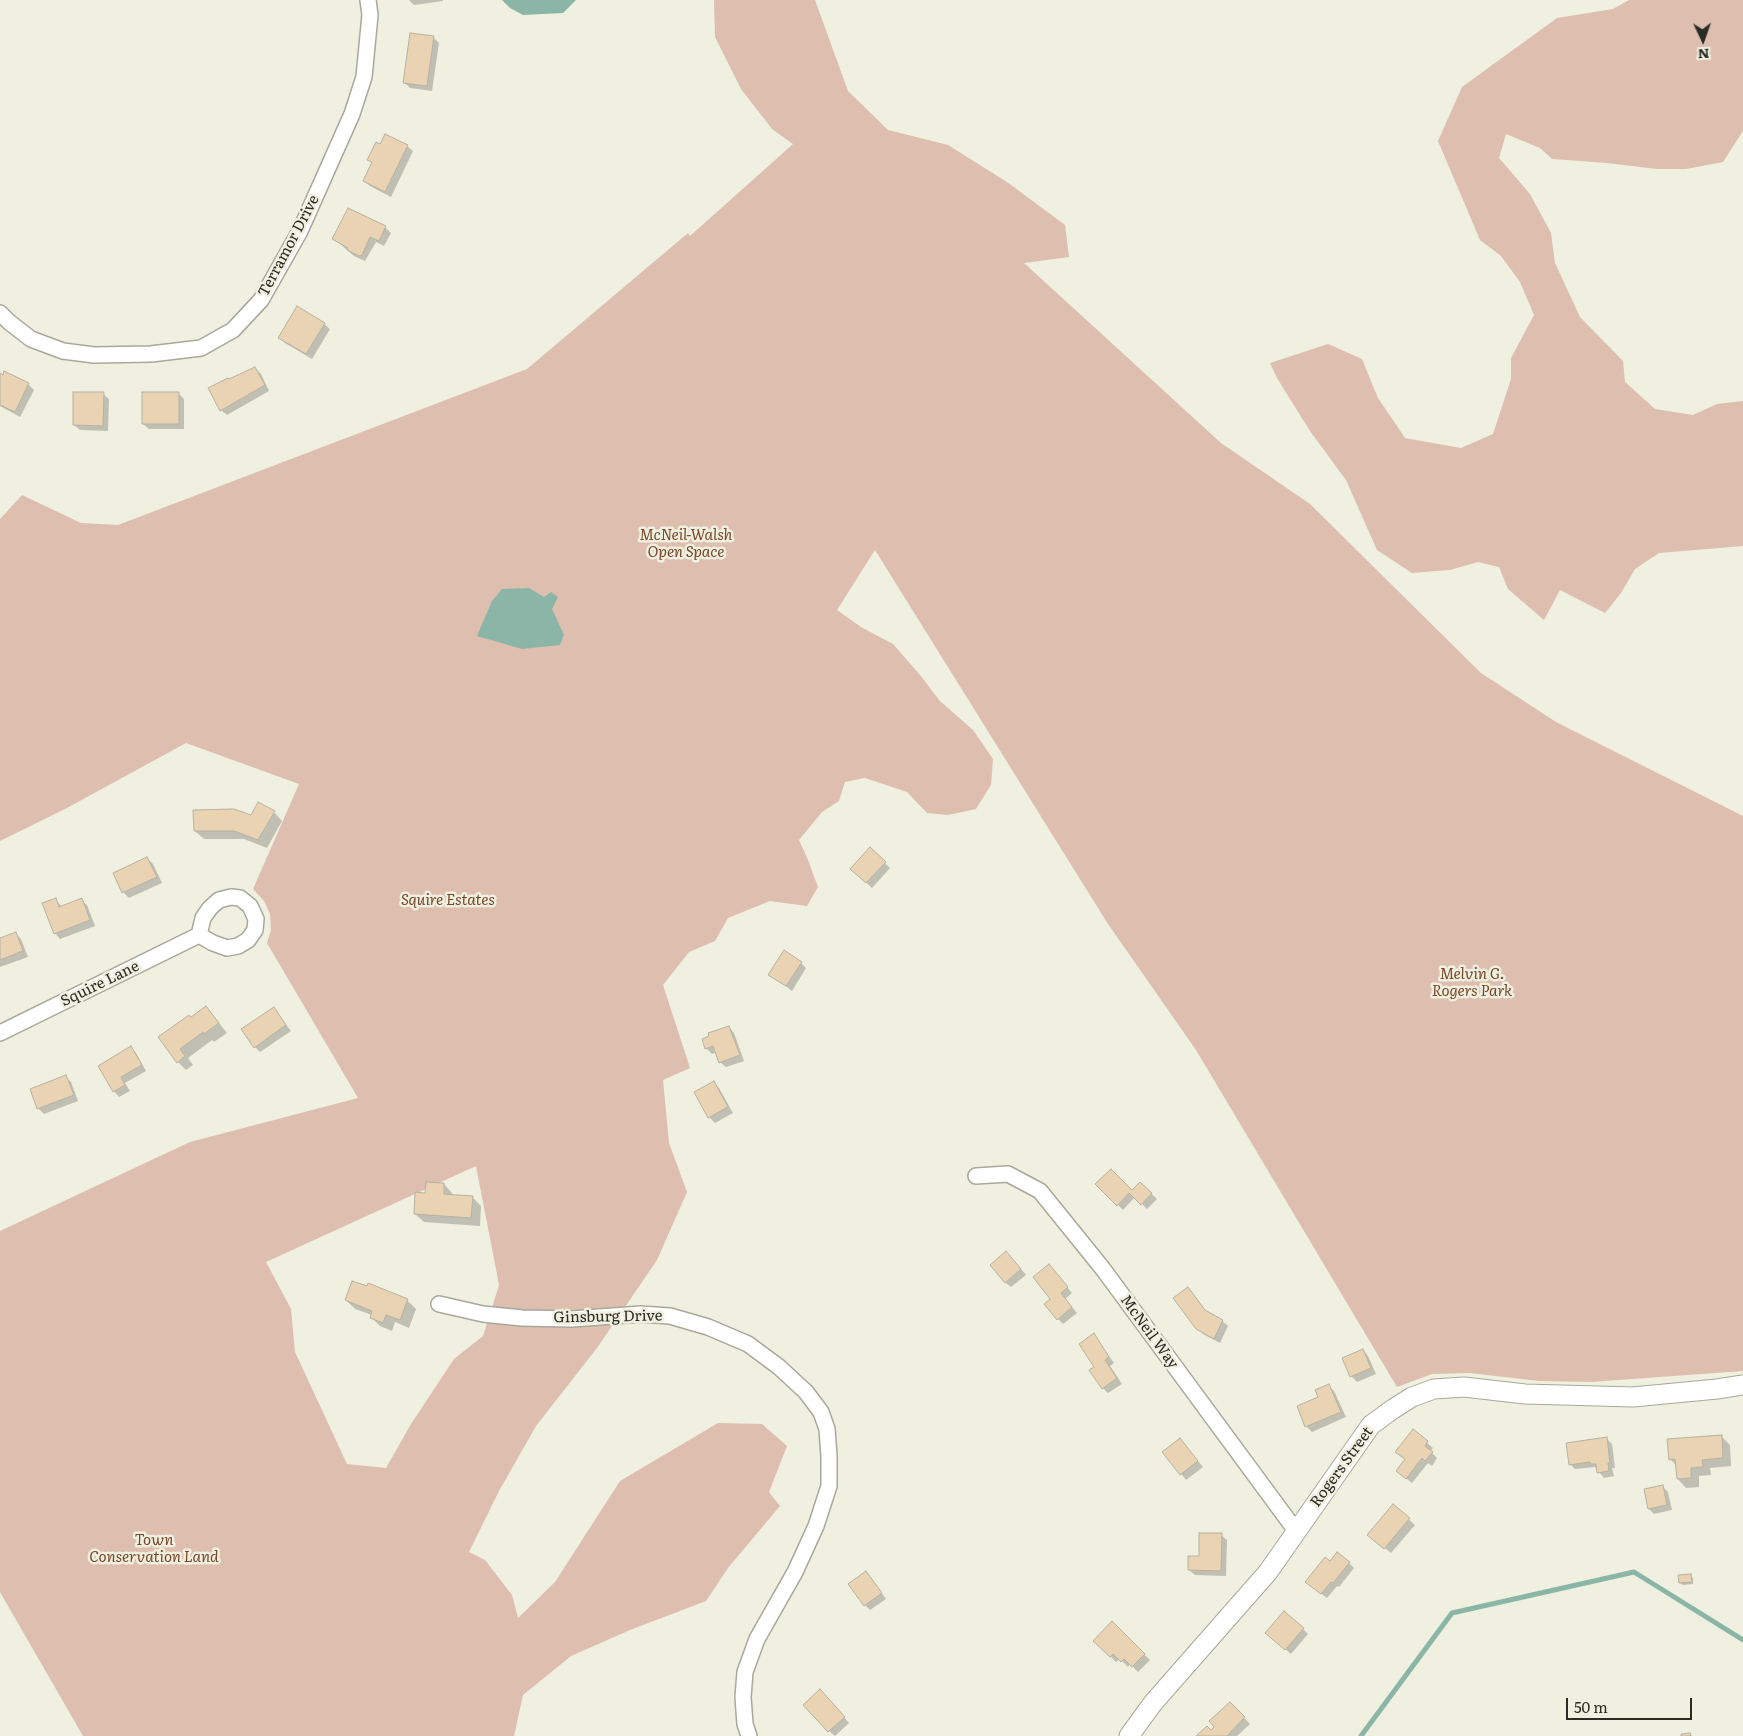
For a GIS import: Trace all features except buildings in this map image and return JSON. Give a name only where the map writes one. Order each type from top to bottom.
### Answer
[{"type":"street","name":"Terramor Drive","points":[[0,313],[31,339],[63,351],[94,355],[151,354],[201,348],[233,330],[261,300],[300,231],[352,114],[364,77],[370,15],[368,0]]},
{"type":"street","name":"Squire Lane","points":[[0,1033],[200,935]]},
{"type":"street","name":"McNeil Way","points":[[976,1176],[1008,1174],[1040,1191],[1103,1269],[1296,1531]]},
{"type":"street","name":"Ginsburg Drive","points":[[439,1304],[482,1314],[522,1318],[572,1318],[642,1314],[670,1316],[708,1327],[748,1344],[779,1367],[806,1392],[820,1412],[827,1429],[829,1486],[816,1526],[795,1572],[758,1639],[745,1672],[743,1697],[745,1724],[749,1736]]},
{"type":"street","name":"Rogers Street","points":[[1129,1736],[1153,1703],[1268,1572],[1371,1425],[1412,1397],[1434,1389],[1464,1387],[1525,1394],[1633,1396],[1743,1385]]},
{"type":"green space","points":[[714,0],[815,0],[848,91],[888,130],[948,145],[1007,182],[1065,225],[1069,257],[1024,263],[1221,443],[1310,504],[1481,673],[1556,722],[1743,816],[1743,1371],[1591,1382],[1539,1381],[1470,1373],[1432,1374],[1397,1387],[1196,1050],[1108,924],[875,550],[837,610],[861,627],[893,644],[940,701],[973,730],[993,759],[991,785],[976,809],[948,815],[927,813],[907,792],[865,778],[845,782],[839,801],[822,812],[799,840],[818,887],[807,906],[770,901],[728,918],[715,941],[689,952],[663,985],[690,1068],[663,1080],[669,1143],[687,1192],[657,1260],[597,1348],[536,1426],[499,1491],[469,1552],[485,1560],[512,1595],[518,1618],[555,1582],[620,1481],[718,1423],[762,1424],[787,1446],[769,1492],[780,1506],[728,1568],[706,1601],[630,1630],[571,1656],[523,1695],[514,1736],[83,1736],[0,1592],[0,1231],[190,1142],[358,1098],[267,943],[271,930],[270,914],[264,901],[253,889],[299,784],[186,743],[65,809],[0,841],[0,519],[22,495],[81,523],[118,525],[527,369],[688,233],[690,236],[793,144],[772,129],[741,89],[715,37]],"holes":[[[476,1166],[499,1285],[483,1336],[454,1359],[411,1424],[386,1468],[347,1464],[295,1352],[291,1309],[266,1262]]]},
{"type":"green space","points":[[1629,0],[1743,0],[1743,131],[1723,162],[1686,169],[1657,169],[1552,159],[1540,148],[1506,134],[1499,158],[1530,194],[1551,233],[1555,263],[1580,317],[1623,361],[1625,382],[1655,409],[1693,415],[1717,404],[1743,401],[1743,546],[1659,553],[1635,569],[1621,593],[1605,613],[1560,590],[1544,620],[1508,589],[1499,567],[1478,562],[1450,570],[1412,573],[1377,550],[1346,480],[1310,431],[1277,378],[1270,363],[1328,344],[1362,359],[1378,398],[1405,438],[1461,448],[1493,434],[1511,379],[1511,358],[1534,315],[1520,282],[1501,256],[1480,240],[1438,141],[1462,87],[1557,18],[1613,9]]},
{"type":"water","points":[[502,0],[576,0],[563,13],[523,15],[510,8]]},
{"type":"water","points":[[529,588],[544,597],[551,592],[558,597],[552,609],[564,635],[560,645],[522,649],[477,636],[492,601],[502,589]]},
{"type":"waterway","points":[[1361,1736],[1452,1613],[1634,1572],[1743,1640]]},
{"type":"park label","name":"McNeil-Walsh Open Space","points":[[686,544]]},
{"type":"park label","name":"Squire Estates","points":[[448,901]]},
{"type":"park label","name":"Melvin G. Rogers Park","points":[[1472,984]]},
{"type":"park label","name":"Town Conservation Land","points":[[154,1550]]}]
